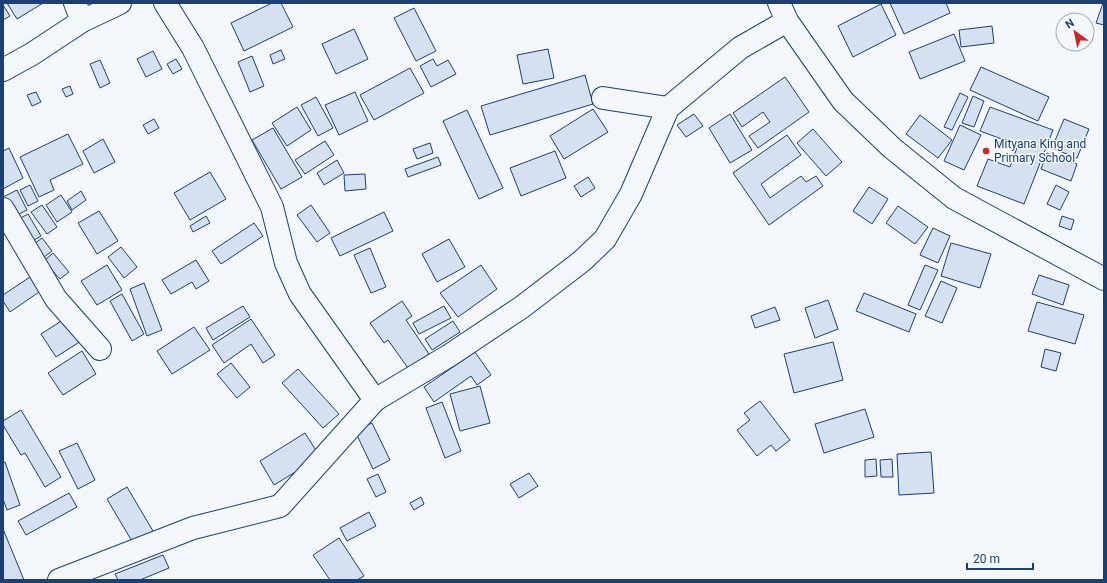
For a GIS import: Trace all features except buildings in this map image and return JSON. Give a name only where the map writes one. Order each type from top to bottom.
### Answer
[{"type":"street","points":[[3,70],[32,54],[79,12],[120,3]]},
{"type":"street","points":[[165,3],[193,48],[272,207],[286,263],[300,294],[375,400]]},
{"type":"street","points":[[59,580],[193,528],[280,506],[375,400],[450,355],[522,307],[582,261],[605,239],[631,194],[668,108],[783,12],[843,101],[898,153],[954,198],[1104,279]]},
{"type":"street","points":[[602,98],[668,108]]},
{"type":"street","points":[[3,209],[56,299],[100,349]]},
{"type":"place","name":"Mityana King and Primary School","points":[[986,151]]}]
